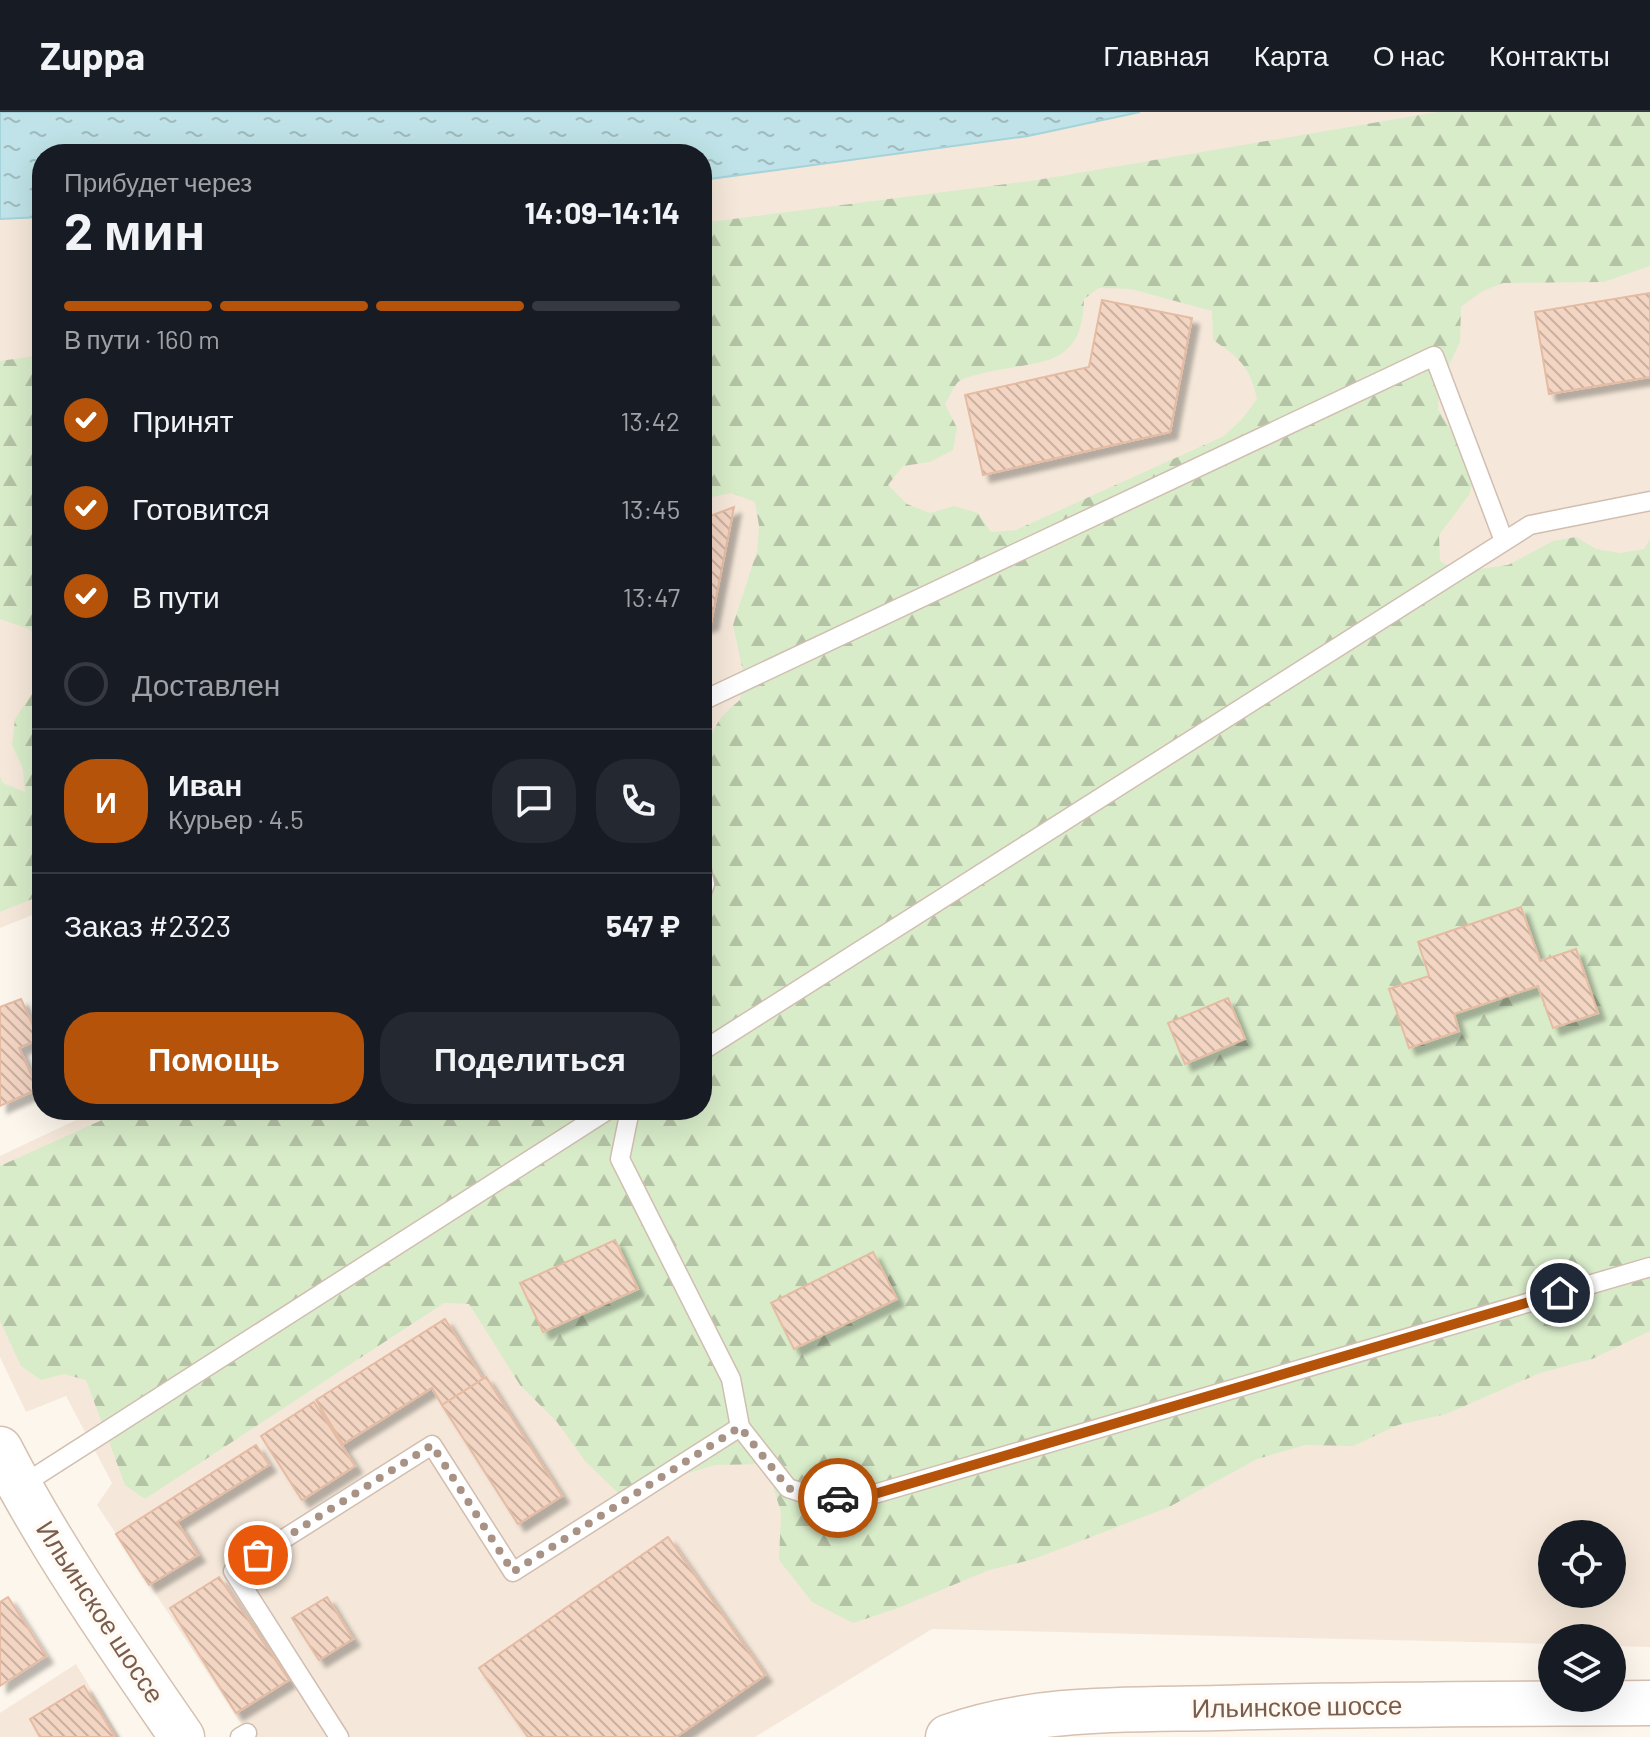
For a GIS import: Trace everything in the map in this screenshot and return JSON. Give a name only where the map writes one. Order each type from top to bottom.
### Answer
[{"type":"main road","name":"Ильинское шоссе","points":[[6,1478],[182,1737]]},
{"type":"main road","name":"Ильинское шоссе","points":[[948,1737],[1026,1717],[1088,1711],[1650,1703]]},
{"type":"lane","points":[[712,696],[1434,356],[1504,541]]},
{"type":"lane","points":[[712,1045],[1530,525],[1650,501]]},
{"type":"lane","points":[[6,1478],[592,1120]]},
{"type":"lane","points":[[628,1120],[620,1159],[731,1379],[740,1427],[788,1488],[821,1499],[871,1495],[1650,1267]]},
{"type":"lane","points":[[339,1737],[233,1571],[432,1445],[513,1572],[740,1427]]},
{"type":"shaded area","points":[[1140,112],[1650,112],[1650,1647],[1626,1646],[1626,1624],[1538,1624],[1538,1644],[932,1629],[755,1737],[250,1737],[97,1505],[112,1483],[66,1396],[26,1412],[0,1357],[0,1156],[76,1120],[712,1120],[712,179],[1028,136]]},
{"type":"shaded area","points":[[32,217],[32,915],[0,928],[0,219]]},
{"type":"shaded area","points":[[76,1664],[120,1737],[0,1737],[0,1713]]},
{"type":"green space","points":[[1437,112],[1650,112],[1650,266],[1604,282],[1503,283],[1481,292],[1461,307],[1460,342],[1439,386],[1438,409],[1476,471],[1469,495],[1439,535],[1440,561],[1458,572],[1508,565],[1553,541],[1576,537],[1596,549],[1620,553],[1644,549],[1650,539],[1650,1331],[1592,1359],[1540,1373],[1446,1414],[1398,1425],[1353,1446],[1305,1445],[1257,1459],[1169,1507],[1034,1559],[989,1570],[853,1623],[812,1602],[779,1560],[781,1512],[766,1464],[715,1465],[619,1494],[585,1461],[557,1422],[520,1385],[469,1304],[444,1303],[145,1499],[125,1485],[86,1380],[64,1374],[41,1380],[21,1366],[0,1321],[0,1166],[102,1120],[712,1120],[712,735],[725,714],[740,700],[744,676],[733,625],[757,551],[759,526],[755,502],[731,493],[712,497],[712,222],[1037,180]],"holes":[[[1099,288],[1131,289],[1212,311],[1213,340],[1242,364],[1257,399],[1224,436],[1016,530],[991,532],[978,513],[954,506],[930,513],[907,504],[888,485],[903,466],[930,462],[953,450],[957,428],[945,404],[958,382],[1056,357],[1076,338],[1082,321],[1084,299]]]},
{"type":"green space","points":[[32,356],[32,632],[0,619],[0,361]]},
{"type":"green space","points":[[32,694],[32,899],[0,912],[0,776],[3,783],[25,792],[23,769],[12,745],[15,719]]},
{"type":"water","points":[[0,112],[1140,112],[1028,136],[712,179],[712,144],[32,144],[32,217],[0,219]]},
{"type":"building","points":[[1650,293],[1650,377],[1549,394],[1535,312]]},
{"type":"building","points":[[1102,300],[1192,318],[1170,432],[983,475],[965,395],[1089,367]]},
{"type":"building","points":[[734,507],[712,618],[712,515]]},
{"type":"building","points":[[1521,907],[1540,961],[1576,949],[1598,1013],[1553,1028],[1538,986],[1454,1014],[1459,1031],[1409,1048],[1389,989],[1429,976],[1418,942]]},
{"type":"building","points":[[1228,998],[1245,1039],[1185,1064],[1168,1023]]},
{"type":"building","points":[[21,999],[32,1023],[32,1042],[19,1048],[32,1076],[32,1092],[0,1106],[0,1007]]},
{"type":"building","points":[[615,1240],[638,1289],[543,1332],[520,1283]]},
{"type":"building","points":[[873,1252],[897,1299],[794,1349],[771,1303]]},
{"type":"building","points":[[445,1319],[483,1379],[442,1405],[432,1388],[343,1444],[316,1400]]},
{"type":"building","points":[[486,1377],[562,1496],[518,1524],[442,1405]]},
{"type":"building","points":[[314,1402],[355,1466],[302,1500],[261,1436]]},
{"type":"building","points":[[256,1445],[269,1465],[177,1522],[198,1555],[149,1585],[116,1534]]},
{"type":"building","points":[[668,1537],[765,1675],[676,1737],[528,1737],[479,1668]]},
{"type":"building","points":[[219,1577],[289,1680],[236,1713],[170,1608]]},
{"type":"building","points":[[8,1597],[46,1656],[0,1686],[0,1602]]},
{"type":"building","points":[[327,1597],[353,1639],[319,1660],[292,1618]]},
{"type":"building","points":[[84,1686],[115,1737],[40,1737],[30,1719]]},
{"type":"way so far","points":[[258,1555],[432,1445],[513,1572],[740,1427],[788,1488],[821,1499],[838,1498]]},
{"type":"route","points":[[838,1498],[871,1495],[1560,1293]]}]
